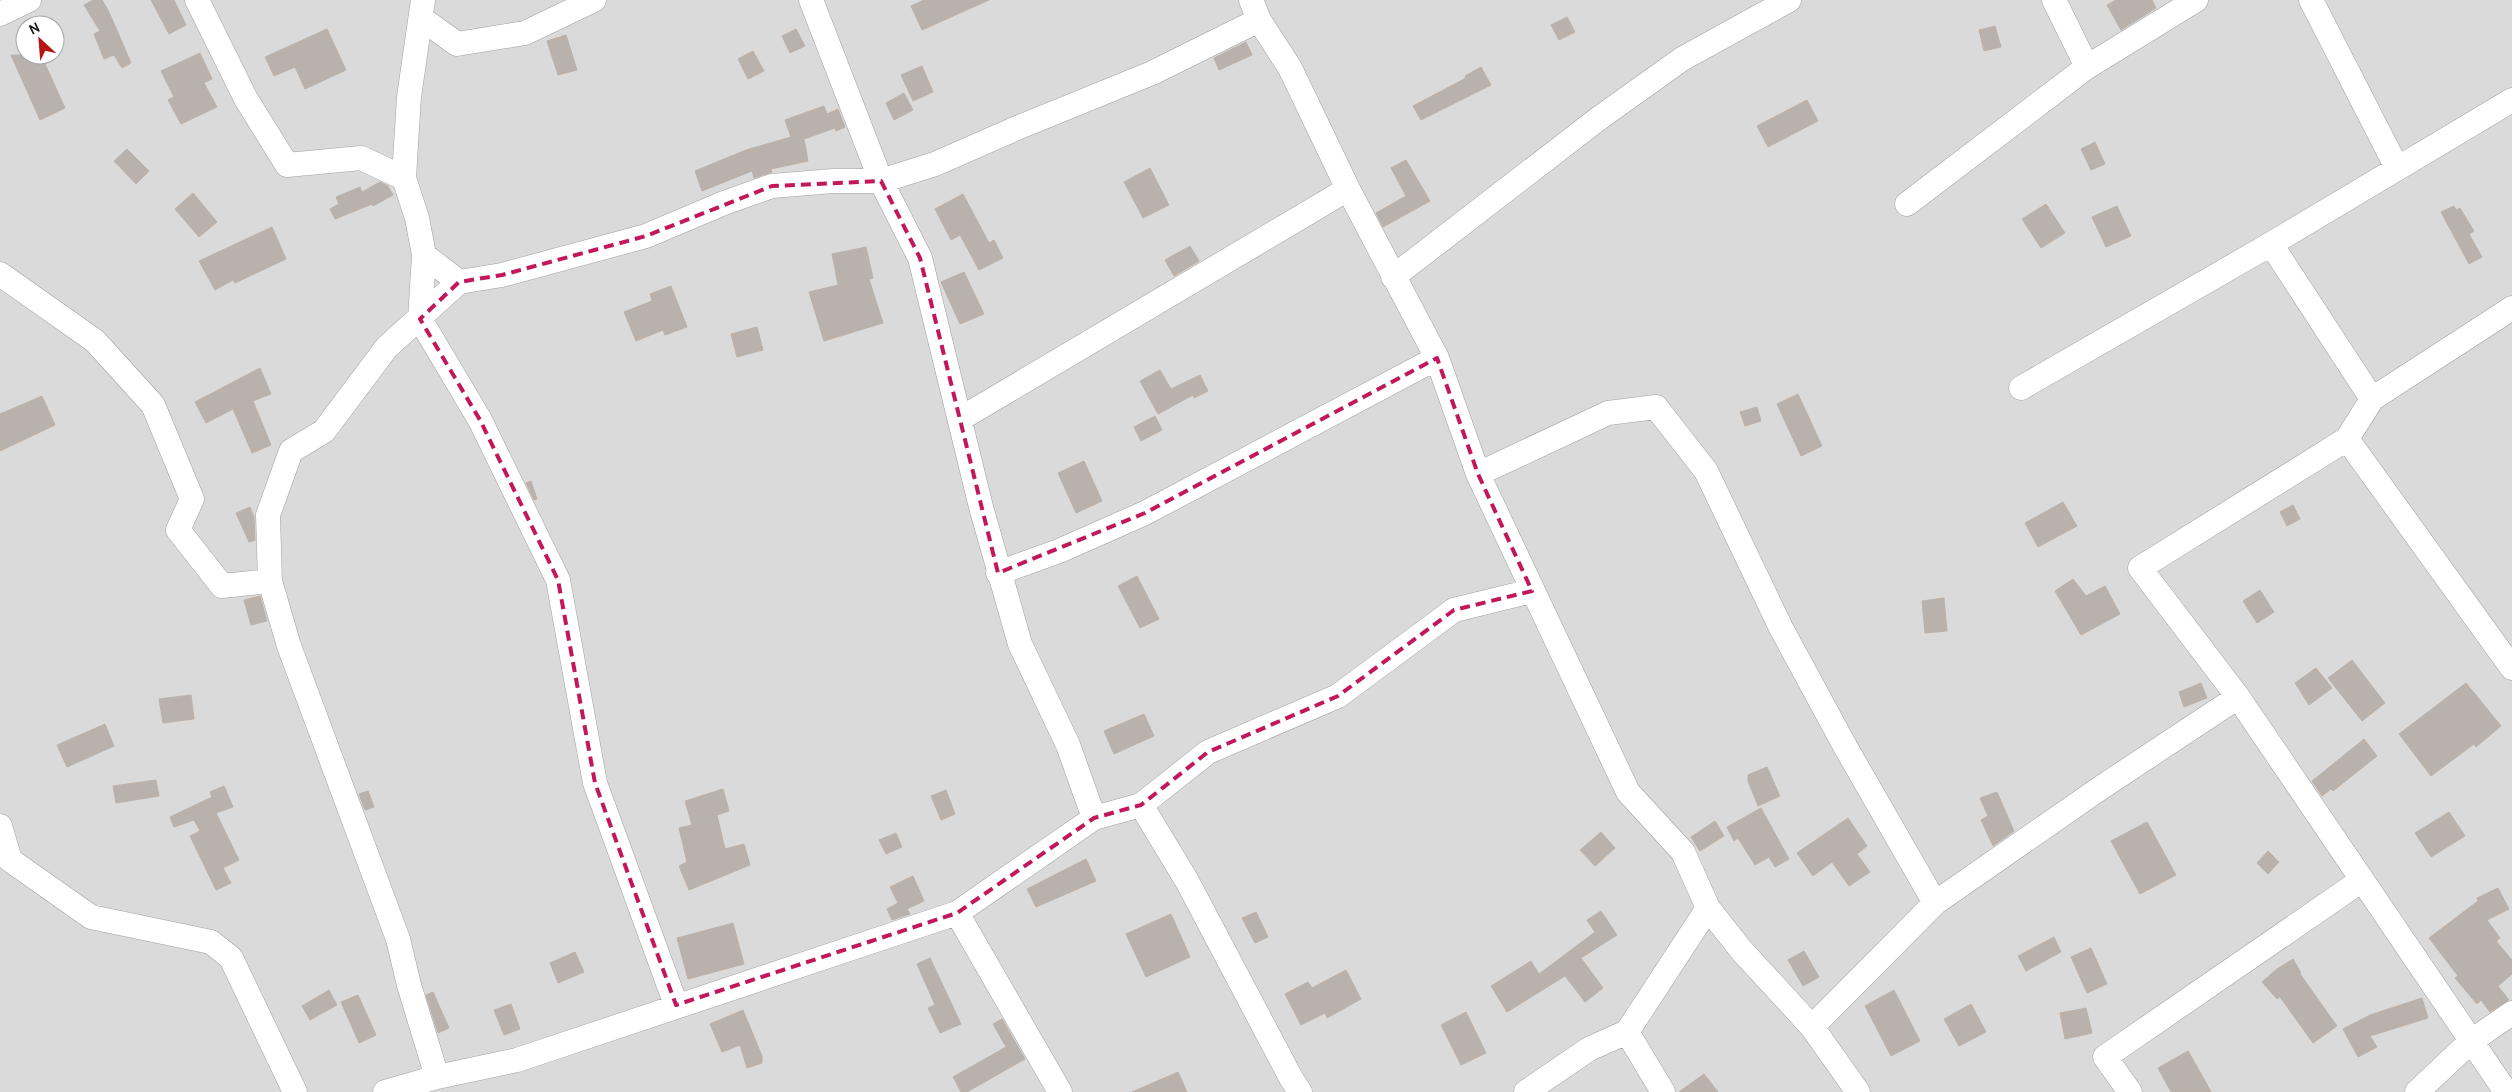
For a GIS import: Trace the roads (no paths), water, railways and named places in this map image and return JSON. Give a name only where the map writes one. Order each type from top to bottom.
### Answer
[{"type":"street","points":[[0,14],[29,0]]},
{"type":"street","points":[[198,0],[246,99],[287,165],[362,158],[404,178]]},
{"type":"street","points":[[422,9],[457,44],[525,33],[594,0]]},
{"type":"street","points":[[810,0],[882,181],[920,258],[998,573],[1020,644],[1068,744],[1094,818]]},
{"type":"street","points":[[1393,277],[1598,119],[1682,59],[1789,0]]},
{"type":"street","points":[[2054,0],[2087,68]]},
{"type":"street","points":[[1907,204],[2087,68],[2196,0]]},
{"type":"street","points":[[2311,0],[2397,168]]},
{"type":"street","points":[[422,9],[409,97],[404,178],[417,218],[424,255],[420,319],[480,420],[558,580],[595,783],[676,1005]]},
{"type":"street","points":[[437,1077],[409,985],[398,939],[289,646],[270,581],[268,515],[291,451],[324,431],[387,346],[420,319],[459,282],[502,275],[646,236],[724,203],[772,186],[833,181],[882,181],[935,164],[1017,128],[1152,74],[1255,10],[1290,68],[1348,188],[1436,358],[1478,474],[1628,792],[1683,852],[1708,908],[1742,951],[1812,1027],[1858,1092]]},
{"type":"street","points":[[2021,388],[2271,244],[2512,100]]},
{"type":"street","points":[[960,419],[1348,188]]},
{"type":"street","points":[[2271,244],[2372,398]]},
{"type":"street","points":[[424,255],[459,282]]},
{"type":"street","points":[[0,274],[96,341],[153,405],[192,499],[178,530],[222,586],[270,581]]},
{"type":"street","points":[[2506,1092],[2470,1042],[2238,697],[2140,568],[2347,439],[2372,398],[2512,308]]},
{"type":"street","points":[[998,573],[1059,551],[1145,514],[1436,358]]},
{"type":"street","points":[[1478,474],[1608,413],[1656,407],[1706,470],[1781,628],[1846,748],[1935,903]]},
{"type":"street","points":[[2347,439],[2512,668]]},
{"type":"street","points":[[385,1092],[437,1077],[517,1060],[957,912],[1094,818],[1141,805],[1208,752],[1338,696],[1454,610],[1532,591]]},
{"type":"street","points":[[1812,1027],[1935,903],[2102,787],[2238,697]]},
{"type":"street","points":[[1141,805],[1187,881],[1290,1078],[1300,1092]]},
{"type":"street","points":[[0,826],[10,860],[91,917],[211,942],[231,958],[295,1092]]},
{"type":"street","points":[[2130,1092],[2104,1057],[2362,880]]},
{"type":"street","points":[[1526,1092],[1588,1049],[1627,1032],[1708,908]]},
{"type":"street","points":[[957,912],[1060,1092]]},
{"type":"street","points":[[2418,1092],[2470,1042],[2512,1013]]},
{"type":"street","points":[[1627,1032],[1663,1092]]}]
